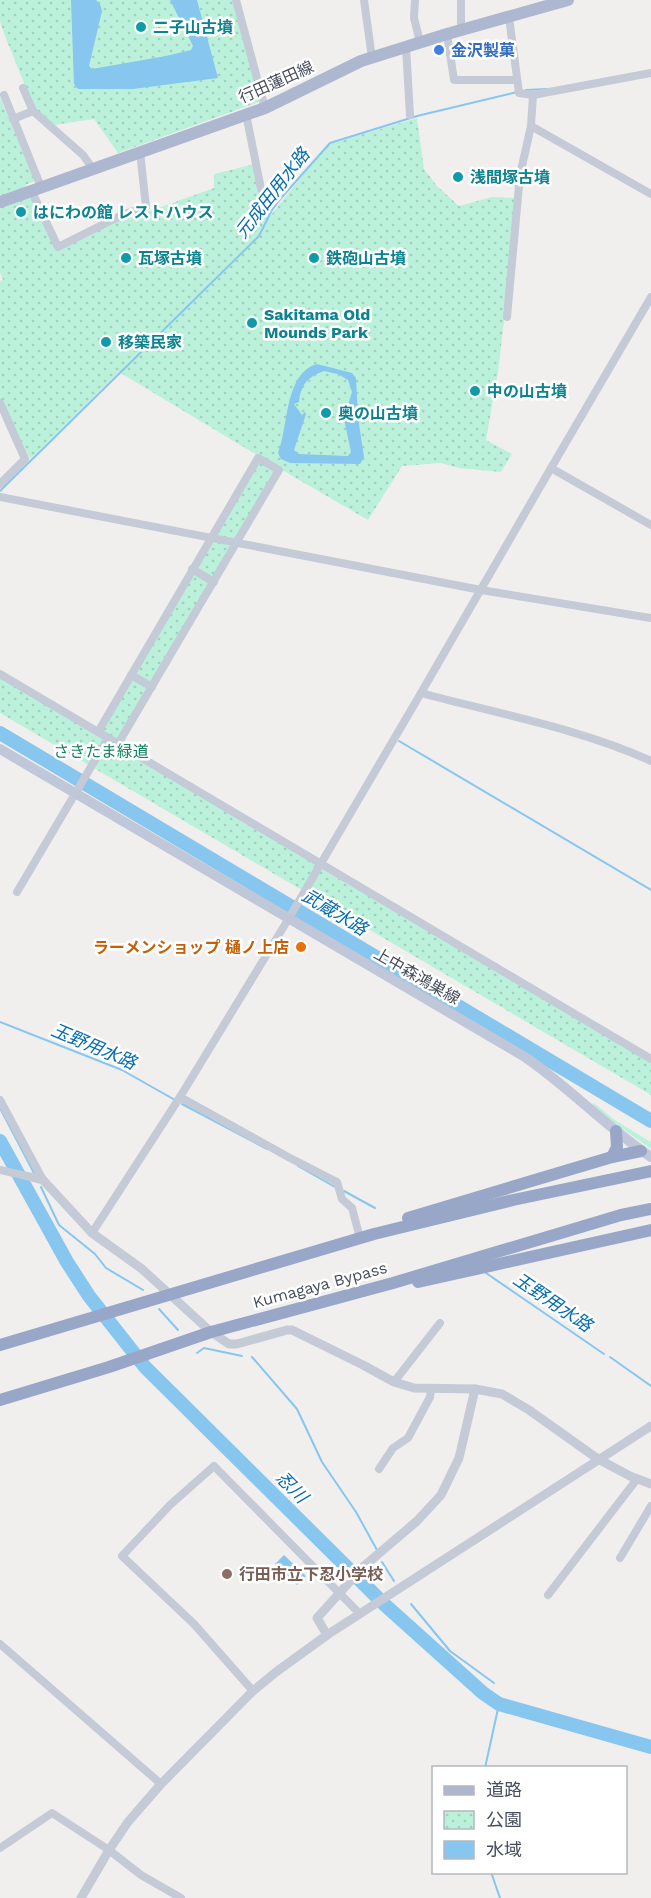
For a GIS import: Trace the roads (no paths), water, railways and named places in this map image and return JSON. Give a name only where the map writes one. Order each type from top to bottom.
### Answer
[{"type":"highway","points":[[612,1157],[617,1147],[616,1131]]},
{"type":"highway","points":[[374,1234],[399,1220],[612,1157],[646,1154]]},
{"type":"highway","name":"Kumagaya Bypass","points":[[0,1345],[374,1234],[513,1200],[651,1171]]},
{"type":"highway","name":"Kumagaya Bypass","points":[[0,1400],[109,1367],[211,1332],[393,1283],[621,1215],[651,1209]]},
{"type":"highway","points":[[393,1283],[413,1284],[651,1230]]},
{"type":"main road","name":"行田蓮田線","points":[[0,202],[265,108],[372,58],[568,0]]},
{"type":"main road","name":"上中森鴻巣線","points":[[0,749],[78,790],[525,1057],[646,1154]]},
{"type":"street","points":[[236,0],[265,108]]},
{"type":"street","points":[[364,0],[372,58]]},
{"type":"street","points":[[415,0],[414,18],[420,42]]},
{"type":"street","points":[[461,0],[461,31]]},
{"type":"street","points":[[509,17],[519,87]]},
{"type":"street","points":[[447,34],[454,80],[519,87],[533,95],[651,73]]},
{"type":"street","points":[[406,47],[410,115]]},
{"type":"street","points":[[23,88],[33,111],[83,155],[93,169]]},
{"type":"street","points":[[4,95],[58,246],[124,214],[146,207],[140,152]]},
{"type":"street","points":[[507,317],[520,175],[531,126],[533,95]]},
{"type":"street","points":[[13,119],[33,111]]},
{"type":"street","points":[[246,114],[261,189]]},
{"type":"street","points":[[531,126],[651,194]]},
{"type":"street","points":[[92,1233],[180,1097],[301,897],[651,297]]},
{"type":"street","points":[[0,403],[25,459],[0,484]]},
{"type":"street","points":[[98,732],[258,458],[279,470],[118,744]]},
{"type":"street","points":[[551,468],[651,525]]},
{"type":"street","points":[[0,497],[481,590],[651,618]]},
{"type":"street","points":[[192,569],[214,582]]},
{"type":"street","points":[[0,674],[651,1059]]},
{"type":"street","points":[[131,675],[152,687]]},
{"type":"street","points":[[421,693],[626,749],[651,761]]},
{"type":"street","points":[[17,892],[108,738]]},
{"type":"street","points":[[180,1097],[337,1182],[342,1199],[352,1208],[360,1238]]},
{"type":"street","points":[[0,1100],[43,1180],[92,1233],[142,1269],[211,1332],[229,1344],[292,1330],[394,1382],[414,1388],[475,1389],[502,1394],[529,1410],[598,1459],[651,1484]]},
{"type":"street","points":[[2,1171],[43,1180]]},
{"type":"street","points":[[394,1382],[440,1323]]},
{"type":"street","points":[[379,1469],[393,1448],[408,1438],[430,1397],[431,1389]]},
{"type":"street","points":[[327,1635],[317,1618],[363,1567],[417,1521],[441,1495],[459,1458],[475,1389]]},
{"type":"street","points":[[81,1898],[128,1822],[161,1784],[253,1691],[327,1635],[651,1426]]},
{"type":"street","points":[[253,1691],[194,1624],[122,1556],[170,1505],[214,1466],[341,1592],[360,1614]]},
{"type":"street","points":[[548,1595],[637,1479]]},
{"type":"street","points":[[620,1558],[651,1506]]},
{"type":"street","points":[[0,1644],[161,1784]]},
{"type":"street","points":[[0,1848],[52,1813],[109,1850],[141,1875],[181,1898]]},
{"type":"water","points":[[71,0],[96,0],[100,4],[102,11],[89,66],[92,69],[191,50],[193,46],[170,0],[197,0],[218,78],[133,89],[78,89],[74,84]]},
{"type":"water","points":[[317,364],[352,373],[356,378],[358,417],[364,457],[360,464],[290,463],[281,459],[278,453],[289,402],[293,389],[306,370]],"holes":[[[324,371],[338,374],[348,380],[352,392],[344,419],[351,452],[348,456],[299,454],[294,450],[306,414],[305,412],[302,415],[294,404],[299,402],[306,382],[314,376]]]},
{"type":"water","points":[[284,1555],[306,1576],[297,1585],[275,1564]]},
{"type":"waterway","name":"元成田用水路","points":[[526,90],[547,89]]},
{"type":"waterway","name":"元成田用水路","points":[[0,491],[259,236],[272,210],[330,143],[417,116],[517,92]]},
{"type":"waterway","name":"武蔵水路","points":[[0,733],[651,1121]]},
{"type":"waterway","points":[[399,741],[651,890]]},
{"type":"waterway","name":"玉野用水路","points":[[0,1022],[122,1070],[175,1100]]},
{"type":"waterway","name":"玉野用水路","points":[[182,1104],[267,1149]]},
{"type":"waterway","points":[[0,1108],[34,1173]]},
{"type":"waterway","name":"忍川","points":[[0,1141],[67,1262],[89,1296],[145,1367],[385,1605],[483,1693],[499,1704],[651,1747]]},
{"type":"waterway","name":"玉野用水路","points":[[298,1166],[335,1187]]},
{"type":"waterway","points":[[41,1187],[59,1225],[95,1254],[106,1268],[143,1290]]},
{"type":"waterway","name":"玉野用水路","points":[[344,1191],[375,1208]]},
{"type":"waterway","name":"玉野用水路","points":[[486,1273],[604,1354]]},
{"type":"waterway","points":[[159,1309],[178,1330]]},
{"type":"waterway","points":[[197,1353],[204,1348],[242,1356]]},
{"type":"waterway","points":[[252,1357],[297,1409],[322,1462],[356,1512],[377,1550]]},
{"type":"waterway","name":"玉野用水路","points":[[610,1357],[651,1386]]},
{"type":"waterway","points":[[382,1562],[394,1581]]},
{"type":"waterway","points":[[411,1604],[450,1651],[494,1683]]},
{"type":"waterway","points":[[485,1766],[499,1704]]},
{"type":"waterway","points":[[492,1874],[500,1898]]},
{"type":"place","name":"二子山古墳","points":[[141,27]]},
{"type":"place","name":"金沢製菓","points":[[439,50]]},
{"type":"place","name":"浅間塚古墳","points":[[458,177]]},
{"type":"place","name":"はにわの館 レストハウス","points":[[21,212]]},
{"type":"place","name":"瓦塚古墳","points":[[126,258]]},
{"type":"place","name":"鉄砲山古墳","points":[[314,258]]},
{"type":"place","name":"Sakitama Old Mounds Park","points":[[252,323]]},
{"type":"place","name":"移築民家","points":[[106,342]]},
{"type":"place","name":"中の山古墳","points":[[475,391]]},
{"type":"place","name":"奥の山古墳","points":[[326,413]]},
{"type":"place","name":"ラーメンショップ 樋ノ上店","points":[[301,947]]},
{"type":"place","name":"行田市立下忍小学校","points":[[227,1574]]},
{"type":"park label","name":"さきたま緑道","points":[[101,751]]}]
